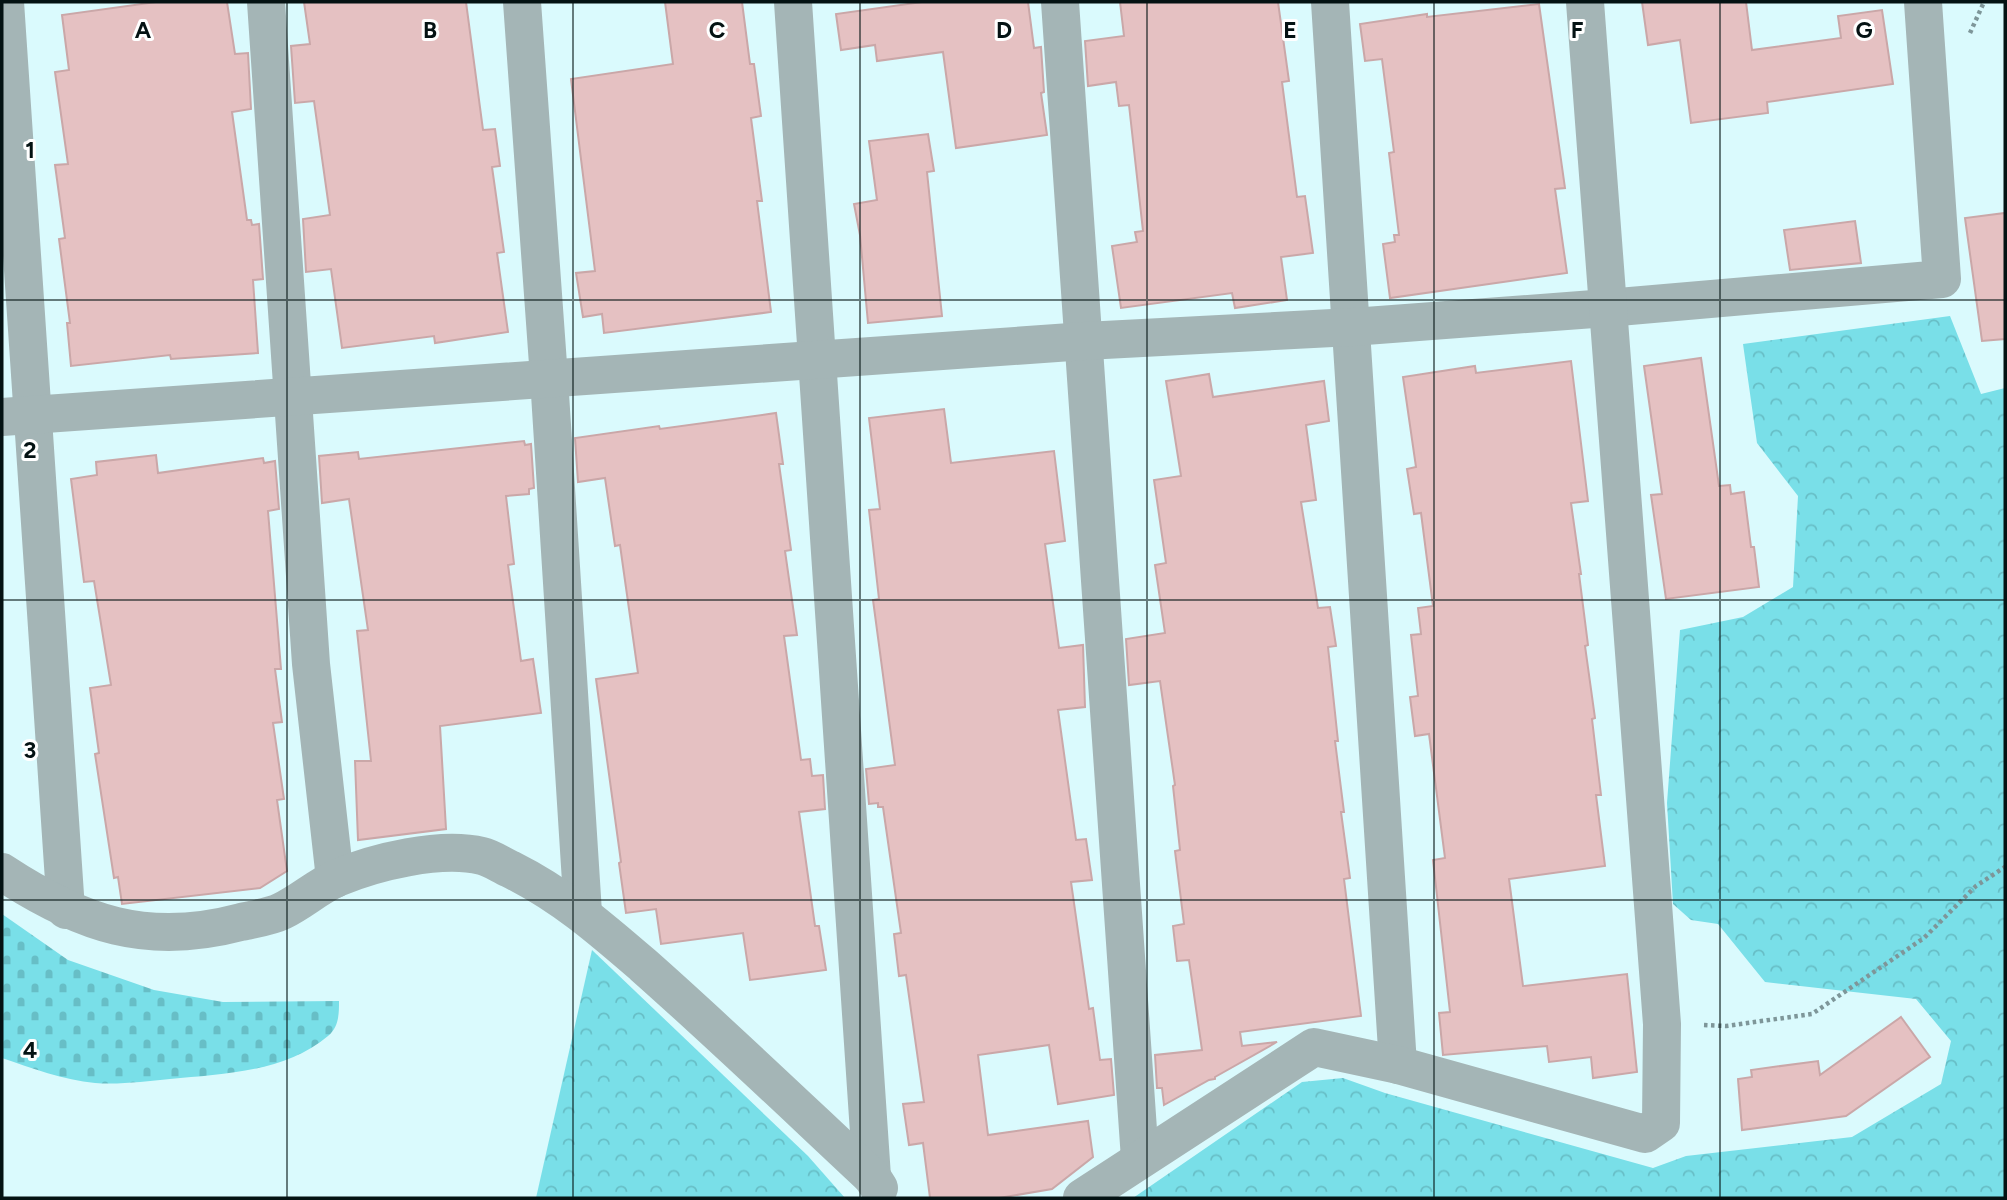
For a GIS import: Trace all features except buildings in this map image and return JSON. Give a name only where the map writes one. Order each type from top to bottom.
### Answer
[{"type":"street","points":[[5,2],[17,416],[66,910]]},
{"type":"street","points":[[266,2],[311,664],[335,879]]},
{"type":"street","points":[[522,2],[583,913]]},
{"type":"street","points":[[793,2],[878,1188]]},
{"type":"street","points":[[1060,2],[1140,1159]]},
{"type":"street","points":[[1330,2],[1398,1065]]},
{"type":"street","points":[[1082,1198],[1314,1048],[1398,1065],[1645,1134],[1661,1123],[1662,1024],[1585,2]]},
{"type":"street","points":[[17,416],[1085,341],[1352,327],[1942,279],[1923,2]]},
{"type":"street","points":[[2,872],[66,910],[99,922],[151,933],[208,931],[281,912],[335,879],[378,864],[443,853],[483,856],[534,881],[583,913],[709,1023],[878,1188]]},
{"type":"path","points":[[1662,1024],[1726,1026],[1812,1014],[1924,938],[1976,886],[2005,867]]},
{"type":"green space","points":[[1950,316],[1981,394],[2005,388],[2005,1198],[1133,1198],[1302,1082],[1343,1078],[1385,1093],[1653,1168],[1686,1156],[1852,1137],[1941,1084],[1951,1041],[1916,999],[1765,982],[1718,924],[1691,920],[1673,904],[1667,803],[1680,630],[1743,617],[1793,587],[1798,496],[1757,443],[1743,344]]},
{"type":"green space","points":[[2,914],[68,960],[154,990],[223,1002],[339,1001],[336,1024],[328,1036],[293,1057],[232,1073],[95,1083],[24,1066],[2,1058]]},
{"type":"green space","points":[[592,950],[808,1156],[845,1198],[536,1198]]}]
